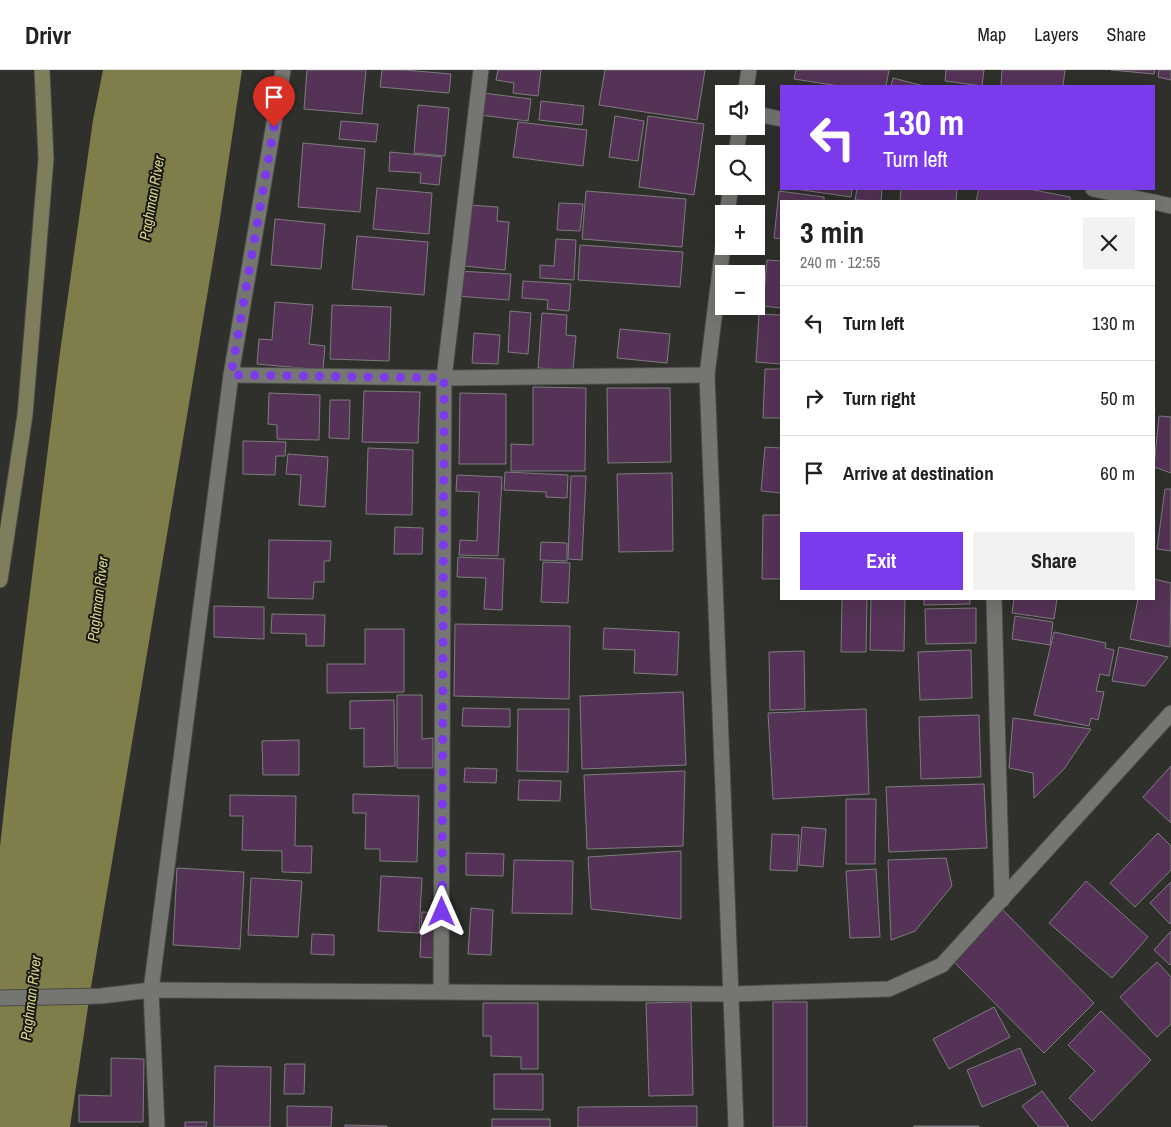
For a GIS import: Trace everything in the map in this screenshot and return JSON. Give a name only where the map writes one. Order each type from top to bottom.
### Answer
[{"type":"main road","points":[[0,580],[26,405],[46,159],[42,70]]},
{"type":"street","points":[[157,1127],[151,990],[231,375],[283,70]]},
{"type":"street","points":[[442,991],[444,378],[481,70]]},
{"type":"street","points":[[746,85],[749,70]]},
{"type":"street","points":[[765,116],[780,119]]},
{"type":"street","points":[[1098,190],[1144,200]]},
{"type":"street","points":[[1155,202],[1171,206]]},
{"type":"street","points":[[722,255],[707,375],[736,1127]]},
{"type":"street","points":[[231,375],[444,378],[707,375]]},
{"type":"street","points":[[994,600],[1002,900]]},
{"type":"street","points":[[0,998],[101,996],[151,990],[732,994],[889,989],[942,965],[1171,713]]},
{"type":"water","name":"Paghman River","points":[[103,70],[242,70],[219,225],[91,987],[70,1127],[0,1127],[0,847],[60,352],[93,120]]},
{"type":"building","points":[[307,70],[366,70],[362,114],[304,109]]},
{"type":"building","points":[[382,70],[451,74],[449,93],[380,87]]},
{"type":"building","points":[[498,70],[541,70],[538,96],[513,93],[514,83],[496,80]]},
{"type":"building","points":[[605,70],[705,70],[697,120],[599,105]]},
{"type":"building","points":[[796,70],[889,70],[886,85],[833,85],[794,79]]},
{"type":"building","points":[[946,70],[984,70],[982,85],[945,81]]},
{"type":"building","points":[[1002,70],[1065,70],[1063,85],[1001,85]]},
{"type":"building","points":[[1111,70],[1155,70],[1154,74]]},
{"type":"building","points":[[1159,70],[1171,70],[1171,80],[1158,77]]},
{"type":"building","points":[[893,78],[920,85],[891,85]]},
{"type":"building","points":[[483,93],[531,99],[528,121],[480,115]]},
{"type":"building","points":[[541,101],[584,106],[582,125],[539,120]]},
{"type":"building","points":[[418,105],[449,108],[445,156],[414,153]]},
{"type":"building","points":[[615,116],[644,121],[638,161],[609,157]]},
{"type":"building","points":[[648,116],[704,124],[694,195],[639,187]]},
{"type":"building","points":[[341,121],[378,124],[376,142],[339,139]]},
{"type":"building","points":[[518,122],[587,130],[583,166],[513,157]]},
{"type":"building","points":[[303,143],[365,149],[360,212],[298,207]]},
{"type":"building","points":[[390,152],[442,157],[439,185],[420,183],[421,173],[389,171]]},
{"type":"building","points":[[377,188],[432,193],[429,234],[373,229]]},
{"type":"building","points":[[802,190],[852,190],[851,197]]},
{"type":"building","points":[[857,190],[882,190],[881,200],[855,200]]},
{"type":"building","points":[[901,190],[957,190],[956,200],[900,200]]},
{"type":"building","points":[[979,190],[1034,190],[1070,197],[1070,200],[976,200]]},
{"type":"building","points":[[586,191],[686,199],[682,247],[582,239]]},
{"type":"building","points":[[779,191],[824,197],[824,200],[780,200],[780,239],[774,238]]},
{"type":"building","points":[[559,203],[583,204],[580,231],[557,230]]},
{"type":"building","points":[[469,205],[498,207],[497,221],[509,222],[505,270],[464,266]]},
{"type":"building","points":[[275,219],[325,224],[321,269],[271,265]]},
{"type":"building","points":[[357,236],[428,242],[424,295],[352,289]]},
{"type":"building","points":[[556,239],[576,240],[574,280],[540,278],[540,265],[554,266]]},
{"type":"building","points":[[580,245],[683,252],[680,287],[578,280]]},
{"type":"building","points":[[767,260],[780,261],[780,308],[765,306]]},
{"type":"building","points":[[458,271],[511,274],[509,300],[456,296]]},
{"type":"building","points":[[523,281],[571,284],[569,311],[547,309],[548,300],[522,298]]},
{"type":"building","points":[[275,302],[313,305],[309,344],[325,346],[323,370],[257,364],[259,339],[272,340]]},
{"type":"building","points":[[332,305],[391,307],[389,361],[330,359]]},
{"type":"building","points":[[510,311],[531,313],[528,354],[508,352]]},
{"type":"building","points":[[542,313],[567,315],[566,335],[576,336],[573,370],[538,368]]},
{"type":"building","points":[[759,315],[780,315],[780,364],[756,362]]},
{"type":"building","points":[[620,329],[670,334],[667,363],[617,358]]},
{"type":"building","points":[[474,333],[500,335],[498,364],[472,363]]},
{"type":"building","points":[[765,369],[780,369],[780,418],[763,418]]},
{"type":"building","points":[[533,387],[586,388],[585,471],[511,471],[511,444],[533,445]]},
{"type":"building","points":[[607,388],[670,388],[671,462],[608,463]]},
{"type":"building","points":[[364,391],[420,392],[418,443],[362,442]]},
{"type":"building","points":[[269,393],[320,395],[319,440],[277,439],[277,425],[268,424]]},
{"type":"building","points":[[460,393],[506,394],[506,464],[459,464]]},
{"type":"building","points":[[330,400],[350,400],[349,439],[329,438]]},
{"type":"building","points":[[1159,416],[1171,417],[1171,473],[1155,467]]},
{"type":"building","points":[[243,441],[286,442],[285,456],[276,456],[275,475],[243,474]]},
{"type":"building","points":[[765,447],[780,448],[780,493],[761,491]]},
{"type":"building","points":[[368,448],[413,450],[412,515],[366,514]]},
{"type":"building","points":[[288,454],[328,457],[325,507],[299,505],[301,475],[286,474]]},
{"type":"building","points":[[505,472],[568,475],[567,498],[546,497],[546,492],[504,490]]},
{"type":"building","points":[[672,473],[673,551],[619,552],[617,474]]},
{"type":"building","points":[[457,475],[502,477],[498,556],[459,555],[460,540],[477,541],[479,492],[456,491]]},
{"type":"building","points":[[571,476],[586,476],[582,560],[568,559]]},
{"type":"building","points":[[1165,489],[1171,489],[1171,551],[1157,549]]},
{"type":"building","points":[[763,515],[780,515],[780,579],[762,579]]},
{"type":"building","points":[[395,527],[423,528],[422,554],[394,554]]},
{"type":"building","points":[[269,540],[331,541],[330,561],[324,561],[324,582],[314,582],[313,599],[268,598]]},
{"type":"building","points":[[541,542],[567,543],[567,561],[540,560]]},
{"type":"building","points":[[458,557],[504,559],[502,610],[484,609],[486,578],[457,577]]},
{"type":"building","points":[[543,562],[570,563],[568,603],[541,602]]},
{"type":"building","points":[[1155,579],[1171,583],[1170,647],[1130,639],[1138,600],[1155,600]]},
{"type":"building","points":[[842,600],[867,600],[866,652],[841,652]]},
{"type":"building","points":[[871,600],[905,600],[904,651],[870,650]]},
{"type":"building","points":[[924,600],[970,600],[970,604],[924,605]]},
{"type":"building","points":[[1014,600],[1057,600],[1054,619],[1012,613]]},
{"type":"building","points":[[214,606],[264,607],[264,639],[214,637]]},
{"type":"building","points":[[976,608],[976,643],[926,644],[925,609]]},
{"type":"building","points":[[272,614],[325,615],[324,646],[306,646],[306,634],[271,633]]},
{"type":"building","points":[[1015,616],[1053,622],[1050,645],[1012,639]]},
{"type":"building","points":[[455,624],[570,626],[569,699],[454,696]]},
{"type":"building","points":[[604,628],[679,632],[677,675],[634,673],[635,650],[603,649]]},
{"type":"building","points":[[365,629],[404,629],[404,692],[327,693],[327,664],[365,664]]},
{"type":"building","points":[[1054,632],[1106,643],[1105,648],[1114,650],[1109,676],[1100,674],[1096,691],[1104,692],[1098,720],[1091,718],[1089,726],[1034,715]]},
{"type":"building","points":[[1119,647],[1168,657],[1145,686],[1112,681]]},
{"type":"building","points":[[971,650],[972,698],[920,700],[918,652]]},
{"type":"building","points":[[804,651],[805,709],[770,710],[769,652]]},
{"type":"building","points":[[683,692],[686,765],[582,769],[580,696]]},
{"type":"building","points":[[397,695],[422,695],[422,739],[433,738],[433,768],[397,768]]},
{"type":"building","points":[[394,700],[395,766],[364,767],[364,728],[350,729],[350,701]]},
{"type":"building","points":[[463,708],[510,709],[510,727],[462,726]]},
{"type":"building","points":[[518,709],[569,709],[568,772],[517,771]]},
{"type":"building","points":[[866,709],[869,794],[773,799],[768,713]]},
{"type":"building","points":[[979,715],[981,777],[921,779],[919,717]]},
{"type":"building","points":[[1013,718],[1091,729],[1064,769],[1034,798],[1033,773],[1009,768]]},
{"type":"building","points":[[299,740],[299,775],[263,775],[262,741]]},
{"type":"building","points":[[1171,766],[1171,823],[1143,797]]},
{"type":"building","points":[[465,768],[497,769],[496,783],[464,782]]},
{"type":"building","points":[[685,771],[683,846],[587,849],[584,775]]},
{"type":"building","points":[[519,780],[561,781],[560,801],[518,800]]},
{"type":"building","points":[[984,784],[987,848],[889,852],[886,787]]},
{"type":"building","points":[[353,794],[419,796],[417,862],[380,861],[380,849],[365,849],[366,813],[353,813]]},
{"type":"building","points":[[230,795],[296,796],[295,846],[312,846],[311,873],[282,872],[282,851],[242,850],[243,816],[230,816]]},
{"type":"building","points":[[846,799],[876,799],[875,864],[846,864]]},
{"type":"building","points":[[802,827],[826,829],[823,867],[799,865]]},
{"type":"building","points":[[1158,833],[1171,846],[1171,870],[1135,907],[1110,883]]},
{"type":"building","points":[[772,834],[799,835],[797,871],[770,870]]},
{"type":"building","points":[[681,851],[681,919],[591,909],[588,857]]},
{"type":"building","points":[[466,853],[504,854],[503,876],[466,875]]},
{"type":"building","points":[[946,858],[952,886],[915,931],[891,940],[888,860]]},
{"type":"building","points":[[514,860],[573,861],[572,914],[512,913]]},
{"type":"building","points":[[177,868],[244,872],[240,949],[173,945]]},
{"type":"building","points":[[876,869],[880,937],[850,938],[846,871]]},
{"type":"building","points":[[381,876],[422,878],[419,933],[378,931]]},
{"type":"building","points":[[251,878],[302,881],[298,937],[248,935]]},
{"type":"building","points":[[1086,881],[1148,937],[1112,978],[1049,923]]},
{"type":"building","points":[[1171,882],[1171,922],[1170,924],[1150,903]]},
{"type":"building","points":[[471,908],[493,910],[491,955],[468,954]]},
{"type":"building","points":[[1002,909],[1094,1003],[1044,1053],[951,959]]},
{"type":"building","points":[[422,912],[438,913],[435,958],[420,957]]},
{"type":"building","points":[[1171,931],[1171,964],[1170,965],[1154,950]]},
{"type":"building","points":[[312,934],[334,935],[334,955],[311,954]]},
{"type":"building","points":[[1157,962],[1171,977],[1171,1024],[1157,1037],[1120,997]]},
{"type":"building","points":[[691,1002],[693,1095],[649,1096],[646,1003]]},
{"type":"building","points":[[773,1002],[807,1002],[807,1127],[773,1127]]},
{"type":"building","points":[[483,1003],[538,1003],[538,1069],[521,1069],[521,1057],[491,1056],[491,1036],[483,1036]]},
{"type":"building","points":[[994,1007],[1010,1037],[949,1069],[933,1039]]},
{"type":"building","points":[[1101,1011],[1151,1060],[1092,1121],[1069,1098],[1095,1071],[1068,1045]]},
{"type":"building","points":[[1020,1048],[1036,1084],[982,1107],[967,1070]]},
{"type":"building","points":[[111,1058],[144,1059],[143,1122],[79,1122],[79,1095],[111,1096]]},
{"type":"building","points":[[285,1064],[305,1064],[304,1094],[284,1094]]},
{"type":"building","points":[[215,1066],[271,1067],[270,1127],[214,1127]]},
{"type":"building","points":[[494,1074],[543,1074],[543,1110],[494,1109]]},
{"type":"building","points":[[1042,1091],[1069,1127],[1039,1127],[1022,1106]]},
{"type":"building","points":[[287,1106],[332,1107],[331,1127],[287,1127]]},
{"type":"building","points":[[697,1106],[697,1127],[578,1127],[578,1107]]},
{"type":"building","points":[[492,1119],[550,1119],[550,1127],[492,1127]]},
{"type":"building","points":[[185,1122],[207,1122],[206,1127],[185,1127]]},
{"type":"building","points":[[345,1125],[387,1126],[387,1127],[345,1127]]},
{"type":"building","points":[[979,1126],[979,1127],[914,1127]]},
{"type":"route","points":[[274,127],[231,375],[444,378],[442,912]]}]
